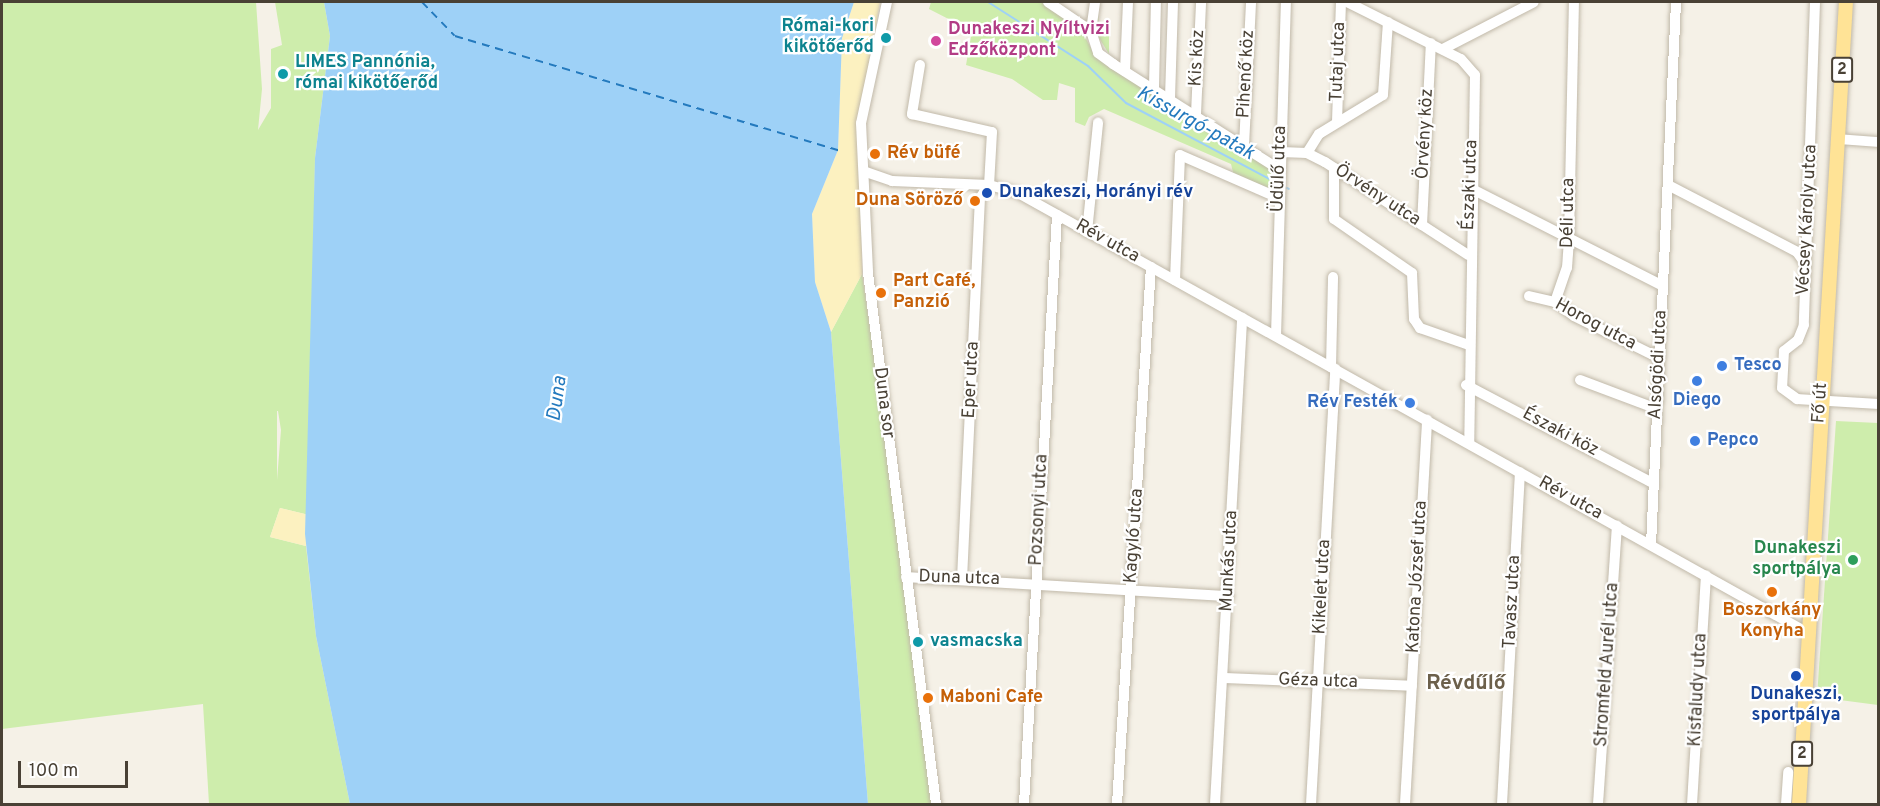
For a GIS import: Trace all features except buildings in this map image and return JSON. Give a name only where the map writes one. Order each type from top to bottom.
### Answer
[{"type":"main road","name":"Fő út","points":[[1799,804],[1821,401],[1847,2]]},
{"type":"street","name":"Duna sor","points":[[887,2],[863,104],[868,273],[936,804]]},
{"type":"street","points":[[1048,2],[1091,31]]},
{"type":"street","points":[[1095,2],[1091,31],[1098,53],[1280,170]]},
{"type":"street","points":[[1125,71],[1128,2]]},
{"type":"street","points":[[1154,87],[1156,2]]},
{"type":"street","points":[[1170,98],[1173,2]]},
{"type":"street","name":"Kis köz","points":[[1196,114],[1201,2]]},
{"type":"street","name":"Pihenő köz","points":[[1244,146],[1251,2]]},
{"type":"street","name":"Üdülő utca","points":[[1276,336],[1286,2]]},
{"type":"street","name":"Tutaj utca","points":[[1337,122],[1341,2]]},
{"type":"street","name":"Északi utca","points":[[1347,2],[1443,49],[1475,75],[1466,344],[1468,443]]},
{"type":"street","points":[[1443,49],[1534,2]]},
{"type":"street","name":"Déli utca","points":[[1556,302],[1567,268],[1569,238],[1569,122],[1574,2]]},
{"type":"street","name":"Alsógödi utca","points":[[1652,545],[1676,2]]},
{"type":"street","name":"Vécsey Károly utca","points":[[1815,2],[1804,325],[1798,340],[1784,351],[1782,388],[1797,399],[1821,401]]},
{"type":"street","points":[[1307,153],[1319,134],[1383,95],[1388,22]]},
{"type":"street","name":"Örvény köz","points":[[1422,225],[1431,43]]},
{"type":"street","name":"Eper utca","points":[[920,65],[912,114],[992,132],[989,185],[980,198],[962,579]]},
{"type":"street","points":[[1087,232],[1098,123]]},
{"type":"street","points":[[1838,139],[1878,142]]},
{"type":"street","name":"Örvény utca","points":[[1281,152],[1307,153],[1468,255]]},
{"type":"street","points":[[1175,280],[1180,155],[1279,198]]},
{"type":"street","points":[[1334,168],[1334,219],[1412,273],[1414,319],[1420,328],[1466,344]]},
{"type":"street","name":"Rév utca","points":[[866,172],[892,181],[989,185],[1018,193],[1808,633]]},
{"type":"street","points":[[1668,185],[1797,252],[1806,266]]},
{"type":"street","points":[[1470,188],[1663,286]]},
{"type":"street","name":"Pozsonyi utca","points":[[1024,804],[1057,215]]},
{"type":"street","name":"Kagyló utca","points":[[1117,804],[1152,267]]},
{"type":"street","points":[[1333,277],[1333,368]]},
{"type":"street","name":"Horog utca","points":[[1529,296],[1556,302],[1574,316],[1659,358]]},
{"type":"street","name":"Munkás utca","points":[[1215,804],[1224,678],[1242,318]]},
{"type":"street","name":"Kikelet utca","points":[[1311,804],[1333,368]]},
{"type":"street","points":[[1580,380],[1657,408]]},
{"type":"street","name":"Északi köz","points":[[1466,385],[1653,483]]},
{"type":"street","points":[[1821,401],[1878,404]]},
{"type":"street","name":"Katona József utca","points":[[1405,804],[1428,420]]},
{"type":"street","name":"Tavasz utca","points":[[1502,804],[1520,472]]},
{"type":"street","name":"Stromfeld Aurél utca","points":[[1598,804],[1617,526]]},
{"type":"street","name":"Kisfaludy utca","points":[[1692,804],[1706,575]]},
{"type":"street","name":"Duna utca","points":[[906,577],[1036,581],[1228,596]]},
{"type":"street","name":"Géza utca","points":[[1224,678],[1412,686]]},
{"type":"street","points":[[1786,804],[1788,772]]},
{"type":"green space","points":[[2,2],[256,2],[262,89],[258,130],[271,108],[271,49],[282,45],[275,2],[324,2],[330,36],[315,158],[309,515],[280,508],[270,537],[306,546],[316,636],[350,804],[209,804],[203,704],[2,729]],"holes":[[[277,411],[281,430],[277,480]]]},
{"type":"green space","points":[[931,2],[1041,2],[1081,30],[1095,55],[1112,68],[1279,174],[1277,192],[1234,176],[1231,164],[1104,109],[1089,117],[1085,126],[1075,122],[1075,88],[1059,83],[1057,100],[1043,100],[1012,79],[966,65],[972,31],[929,9]]},
{"type":"green space","points":[[1098,14],[1100,33],[1109,33],[1109,54],[1096,33]]},
{"type":"green space","points":[[862,274],[940,804],[868,804],[831,332]]},
{"type":"green space","name":"Dunakeszi sportpálya","points":[[1836,421],[1878,423],[1878,705],[1817,697]]},
{"type":"sand","points":[[854,2],[880,2],[860,111],[862,274],[831,332],[815,282],[812,214],[838,150],[842,38]]},
{"type":"sand","points":[[280,508],[309,515],[306,546],[270,537]]},
{"type":"water","name":"Duna","points":[[324,2],[854,2],[842,38],[838,150],[812,214],[815,282],[831,332],[868,804],[350,804],[316,636],[305,534],[315,158],[330,36]]},
{"type":"waterway","name":"Kissurgó-patak","points":[[988,2],[1088,66],[1126,103],[1275,182]]},
{"type":"ferry route","points":[[422,2],[455,36],[838,150]]},
{"type":"place","name":"Római-kori kikötőerőd","points":[[886,38]]},
{"type":"place","name":"Dunakeszi Nyíltvizi Edzőközpont","points":[[936,41]]},
{"type":"place","name":"LIMES Pannónia, római kikötőerőd","points":[[283,74]]},
{"type":"place","name":"Rév büfé","points":[[875,154]]},
{"type":"place","name":"Dunakeszi, Horányi rév","points":[[987,193]]},
{"type":"place","name":"Duna Söröző","points":[[975,201]]},
{"type":"place","name":"Part Café, Panzió","points":[[881,293]]},
{"type":"place","name":"Tesco","points":[[1722,366]]},
{"type":"place","name":"Diego","points":[[1697,381]]},
{"type":"place","name":"Rév Festék","points":[[1410,403]]},
{"type":"place","name":"Pepco","points":[[1695,441]]},
{"type":"place","name":"Dunakeszi sportpálya","points":[[1853,560]]},
{"type":"place","name":"Boszorkány Konyha","points":[[1772,592]]},
{"type":"place","name":"vasmacska","points":[[918,642]]},
{"type":"place","name":"Dunakeszi, sportpálya","points":[[1796,676]]},
{"type":"place","name":"Maboni Cafe","points":[[928,698]]},
{"type":"district","name":"Révdűlő","points":[[1466,684]]}]
